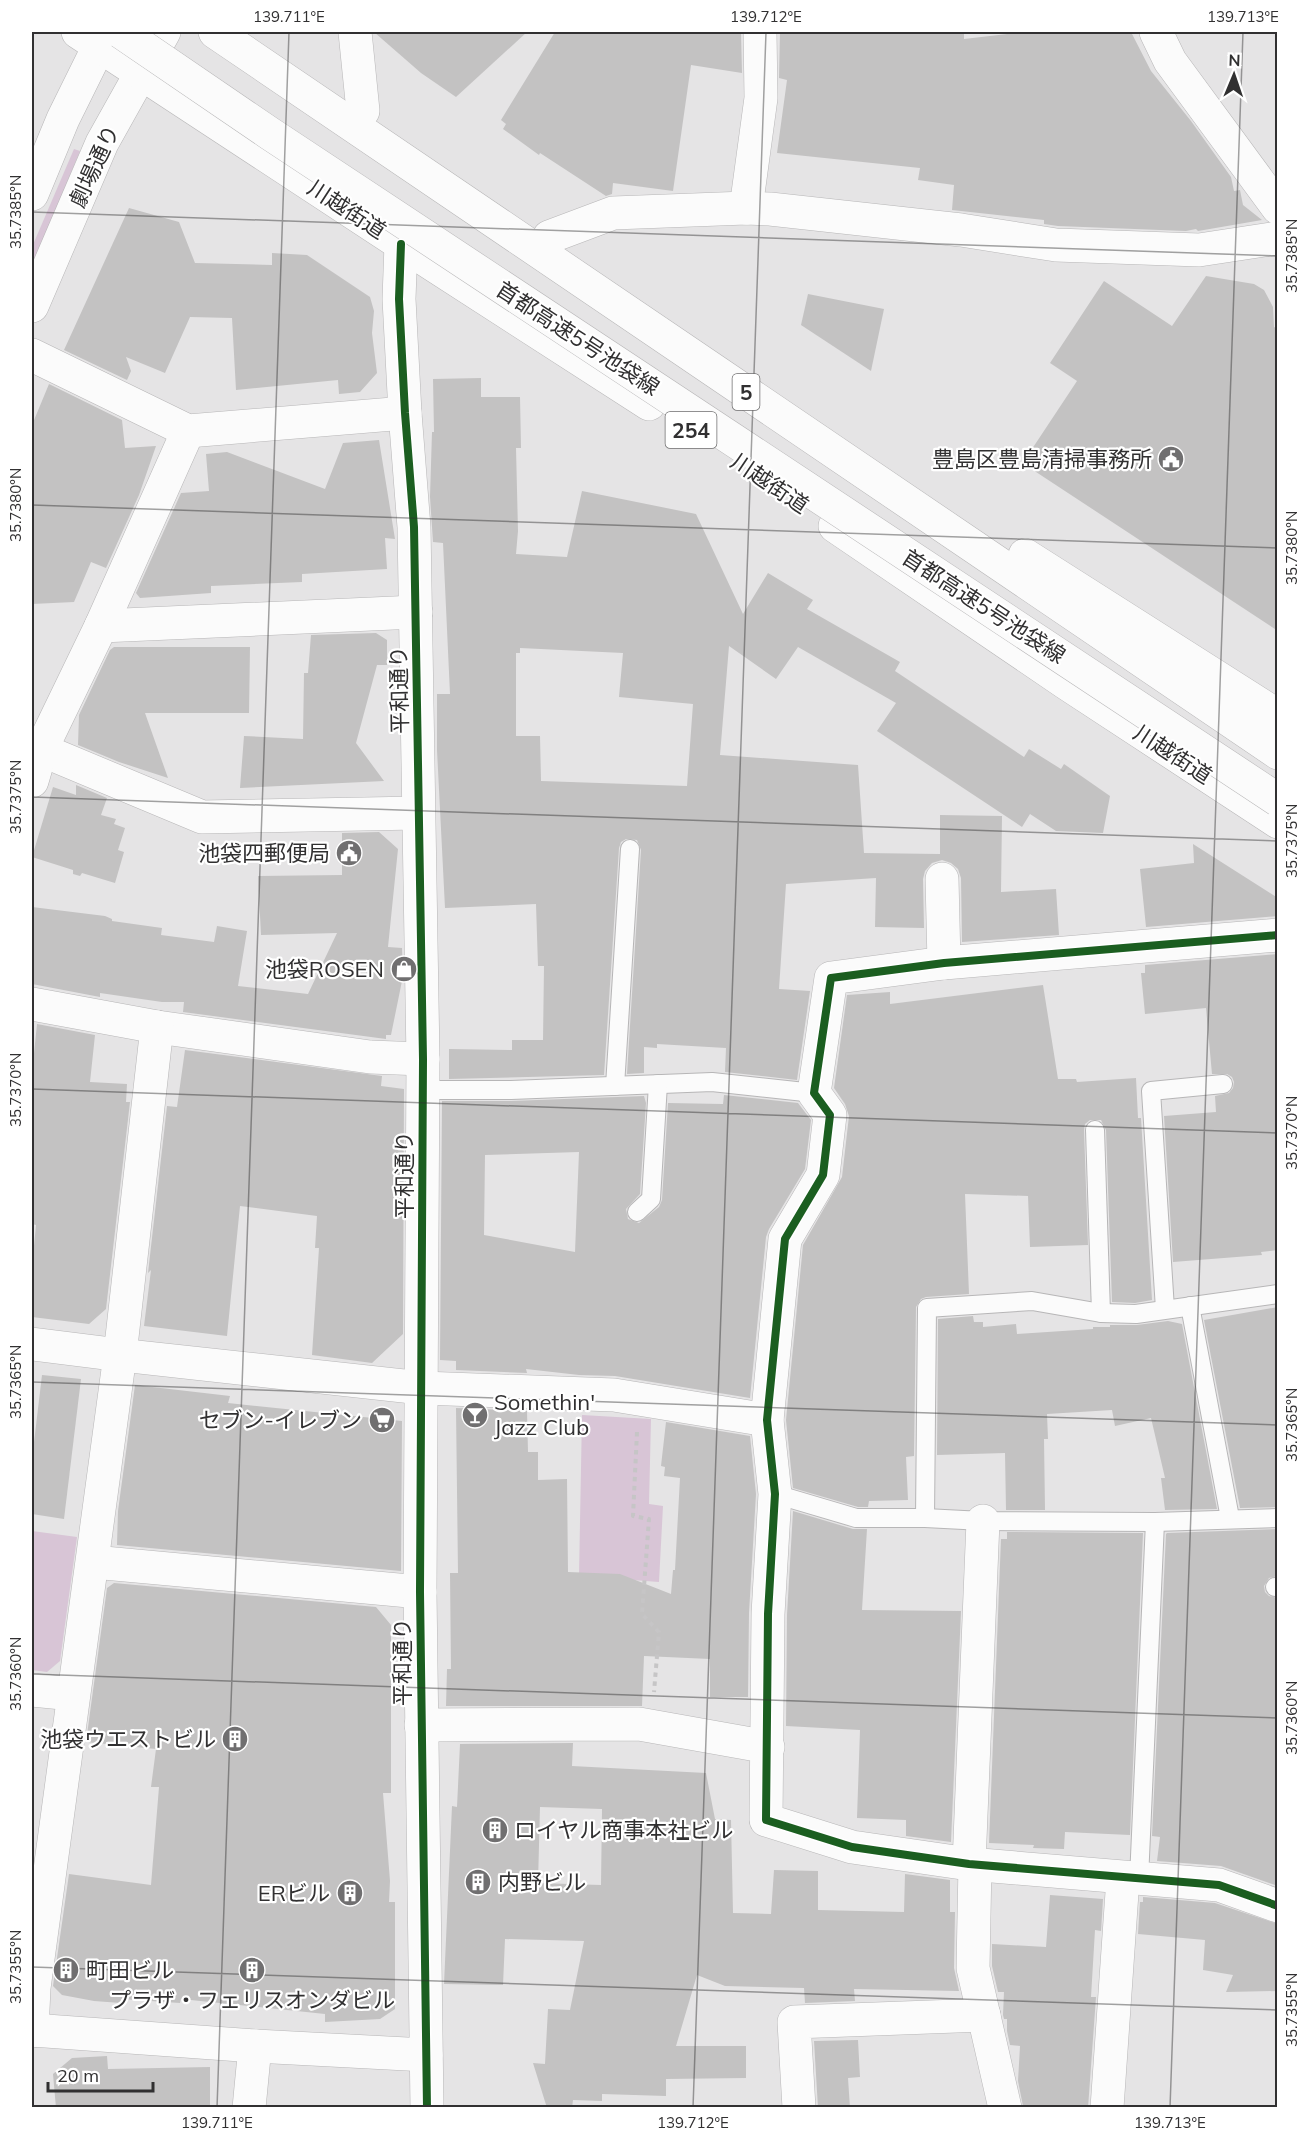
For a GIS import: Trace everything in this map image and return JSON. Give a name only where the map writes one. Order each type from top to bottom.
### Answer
[{"type":"main road","name":"劇場通り","points":[[32,306],[102,143],[165,32]]},
{"type":"main road","name":"首都高速5号池袋線","points":[[215,32],[1278,753]]},
{"type":"main road","points":[[247,32],[1017,550],[1278,716]]},
{"type":"main road","points":[[355,32],[363,111]]},
{"type":"main road","points":[[746,208],[761,98],[760,32]]},
{"type":"main road","points":[[1156,32],[1170,61],[1278,208]]},
{"type":"main road","name":"劇場通り","points":[[32,194],[101,35]]},
{"type":"main road","name":"川越街道","points":[[101,35],[141,74],[748,467],[1066,684],[1278,822]]},
{"type":"main road","name":"首都高速5号池袋線","points":[[101,35],[279,140],[1278,800]]},
{"type":"main road","points":[[549,237],[613,213],[746,208],[961,230],[1056,245],[1199,250],[1278,238]]},
{"type":"main road","name":"平和通り","points":[[401,244],[399,299],[414,527],[416,612],[422,1075],[420,1592],[427,2108]]},
{"type":"main road","points":[[32,355],[188,431],[405,413]]},
{"type":"main road","points":[[32,781],[36,748],[100,626],[188,431]]},
{"type":"main road","points":[[100,626],[416,612]]},
{"type":"main road","points":[[36,748],[202,817],[418,813]]},
{"type":"main road","points":[[942,879],[944,963]]},
{"type":"main road","points":[[1278,935],[944,963],[831,978],[814,1093],[830,1115],[823,1175],[785,1239],[766,1420],[775,1494],[768,1614],[766,1820],[852,1847],[972,1864],[1219,1885],[1278,1906]]},
{"type":"main road","points":[[32,1004],[157,1027],[370,1057],[422,1075]]},
{"type":"main road","points":[[157,1027],[120,1355],[34,1988],[32,2031],[426,2055]]},
{"type":"main road","points":[[32,1344],[422,1388],[614,1395],[766,1420]]},
{"type":"main road","points":[[983,1521],[972,1864],[973,1968],[1005,2108]]},
{"type":"main road","points":[[93,1562],[420,1592]]},
{"type":"main road","points":[[32,1690],[73,1694]]},
{"type":"main road","points":[[421,1725],[639,1724],[768,1747]]},
{"type":"main road","points":[[1107,2108],[1131,1879]]},
{"type":"main road","points":[[799,2108],[794,2022],[984,2015]]},
{"type":"main road","points":[[249,2108],[255,2046]]},
{"type":"lane","points":[[615,1086],[630,849]]},
{"type":"lane","points":[[422,1075],[511,1090],[712,1082],[814,1093]]},
{"type":"lane","points":[[637,1212],[651,1199],[658,1084]]},
{"type":"lane","points":[[1165,1309],[1151,1091],[1223,1084]]},
{"type":"lane","points":[[1095,1130],[1101,1313]]},
{"type":"lane","points":[[925,1518],[927,1308],[1032,1301],[1101,1313],[1136,1314],[1278,1294]]},
{"type":"lane","points":[[1190,1306],[1230,1518]]},
{"type":"lane","points":[[775,1494],[856,1518],[1155,1522],[1278,1518]]},
{"type":"lane","points":[[1131,1879],[1155,1522]]},
{"type":"path","points":[[639,1399],[633,1516],[649,1519],[642,1614],[659,1632],[652,1726]]},
{"type":"shaded area","points":[[74,149],[80,151],[32,267],[32,247]]},
{"type":"shaded area","points":[[582,1415],[651,1419],[649,1504],[663,1506],[659,1582],[579,1576]]},
{"type":"shaded area","points":[[32,1531],[77,1537],[60,1661],[47,1672],[32,1670]]},
{"type":"building","points":[[374,32],[527,32],[456,97],[421,73]]},
{"type":"building","points":[[555,32],[724,32],[741,34],[742,73],[691,65],[673,191],[613,183],[612,194],[606,196],[540,153],[539,155],[503,129],[506,124],[501,120]]},
{"type":"building","points":[[780,32],[964,32],[964,39],[1025,32],[1131,32],[1151,71],[1191,121],[1231,177],[1234,191],[1240,190],[1243,205],[1262,220],[1198,231],[1196,229],[1186,231],[1058,226],[1044,224],[1044,220],[952,210],[954,185],[918,180],[920,168],[777,153],[787,80],[779,78]]},
{"type":"building","points":[[129,208],[179,222],[195,263],[272,265],[272,253],[307,255],[370,297],[374,311],[372,333],[377,373],[360,392],[339,394],[338,380],[236,390],[232,318],[190,317],[165,373],[126,357],[131,371],[127,380],[64,350]]},
{"type":"building","points":[[1206,276],[1254,284],[1264,290],[1273,307],[1274,327],[1278,329],[1278,631],[1033,470],[1028,455],[1077,381],[1050,363],[1104,281],[1172,326]]},
{"type":"building","points":[[808,294],[884,309],[871,371],[801,325]]},
{"type":"building","points":[[481,378],[481,397],[520,397],[521,448],[516,448],[518,531],[516,554],[567,557],[582,491],[696,514],[743,614],[768,573],[813,600],[807,609],[900,662],[895,671],[1024,757],[1029,749],[1061,769],[1064,764],[1110,796],[1103,833],[1056,831],[1030,814],[1022,827],[877,731],[896,703],[798,647],[776,679],[729,646],[720,755],[858,765],[864,853],[940,854],[940,815],[1002,816],[1001,892],[1056,889],[1059,935],[962,942],[961,878],[958,869],[942,860],[932,863],[925,871],[923,879],[924,928],[875,927],[876,878],[786,884],[779,989],[810,991],[797,1080],[725,1072],[726,1048],[657,1044],[657,1048],[644,1047],[644,1073],[627,1074],[641,850],[637,840],[626,839],[621,842],[619,848],[604,1075],[449,1079],[449,1049],[512,1050],[512,1040],[543,1040],[544,966],[538,966],[536,904],[445,908],[437,750],[437,694],[450,694],[443,543],[433,542],[430,497],[432,432],[434,432],[433,379]],"holes":[[[520,648],[623,653],[619,697],[693,704],[687,786],[541,781],[540,736],[516,736],[516,653],[520,653]]]},
{"type":"building","points":[[49,384],[122,420],[125,448],[156,446],[139,495],[106,568],[91,562],[74,602],[32,604],[32,425]]},
{"type":"building","points":[[379,440],[395,539],[385,538],[387,569],[302,574],[302,582],[211,586],[211,593],[140,598],[136,593],[181,493],[209,491],[206,454],[227,452],[325,489],[343,443]]},
{"type":"building","points":[[376,633],[387,640],[387,665],[377,665],[356,743],[384,781],[240,788],[244,736],[303,739],[304,673],[308,673],[311,635]]},
{"type":"building","points":[[114,647],[250,647],[249,713],[145,713],[168,778],[119,762],[78,745],[79,715],[110,650]]},
{"type":"building","points":[[76,785],[107,798],[101,815],[116,819],[114,824],[125,828],[118,850],[124,852],[115,883],[82,873],[80,876],[73,874],[73,870],[32,857],[53,787],[76,795]]},
{"type":"building","points":[[379,832],[398,849],[388,947],[402,948],[403,976],[391,1035],[386,1035],[386,1039],[183,1012],[184,1002],[162,1002],[100,993],[100,997],[32,984],[32,907],[105,916],[112,921],[162,928],[161,935],[214,942],[217,926],[247,931],[238,986],[308,994],[337,933],[261,935],[258,876],[342,875],[342,833]]},
{"type":"building","points":[[1193,844],[1278,898],[1278,916],[1146,927],[1140,869],[1194,863]]},
{"type":"building","points":[[1278,954],[1278,1250],[1261,1252],[1262,1255],[1173,1262],[1164,1116],[1216,1112],[1215,1096],[1229,1093],[1234,1082],[1227,1074],[1212,1074],[1206,1008],[1145,1014],[1141,973],[1145,973],[1145,965]]},
{"type":"building","points":[[1043,985],[1058,1079],[1076,1079],[1077,1082],[1136,1078],[1138,1118],[1141,1118],[1152,1300],[1135,1303],[1112,1302],[1106,1130],[1101,1120],[1090,1120],[1085,1124],[1084,1130],[1088,1245],[1030,1247],[1028,1196],[965,1194],[969,1294],[926,1297],[921,1299],[916,1307],[914,1456],[906,1457],[908,1500],[869,1501],[868,1507],[858,1507],[793,1488],[786,1420],[803,1245],[842,1177],[849,1116],[845,1104],[834,1088],[847,995],[890,992],[890,1004]]},
{"type":"building","points":[[37,1024],[95,1035],[90,1082],[127,1084],[126,1102],[130,1102],[106,1309],[89,1324],[32,1317],[32,1266],[36,1225],[32,1224],[32,1073]]},
{"type":"building","points":[[185,1050],[382,1076],[381,1086],[404,1089],[403,1334],[372,1363],[312,1355],[319,1248],[315,1248],[317,1216],[240,1206],[227,1336],[144,1326],[167,1106],[177,1107]]},
{"type":"building","points":[[724,1095],[798,1103],[811,1120],[805,1169],[766,1237],[750,1398],[615,1376],[579,1375],[526,1369],[527,1373],[456,1370],[456,1361],[440,1360],[442,1101],[644,1096],[646,1103],[640,1194],[626,1209],[628,1219],[639,1223],[659,1207],[662,1200],[668,1103],[723,1104]],"holes":[[[579,1152],[575,1252],[484,1235],[485,1155]]]},
{"type":"building","points":[[1278,1307],[1278,1507],[1240,1508],[1204,1320]]},
{"type":"building","points":[[973,1316],[974,1322],[983,1322],[983,1327],[1016,1324],[1017,1334],[1168,1321],[1182,1324],[1217,1509],[1165,1510],[1161,1478],[1165,1478],[1151,1418],[1115,1426],[1112,1410],[1047,1414],[1048,1439],[1044,1439],[1045,1510],[1006,1510],[1005,1453],[937,1455],[938,1319]]},
{"type":"building","points":[[42,1375],[81,1379],[64,1519],[32,1514],[32,1459]]},
{"type":"building","points":[[135,1385],[230,1396],[228,1403],[402,1421],[401,1571],[117,1545],[118,1511]]},
{"type":"building","points":[[456,1408],[527,1411],[528,1452],[538,1452],[538,1480],[567,1479],[568,1572],[620,1574],[671,1594],[673,1570],[675,1570],[680,1478],[664,1476],[665,1467],[661,1466],[666,1422],[750,1436],[756,1494],[749,1613],[748,1697],[710,1697],[710,1659],[644,1656],[642,1706],[446,1706],[447,1669],[451,1669],[450,1573],[458,1573]]},
{"type":"building","points":[[793,1511],[853,1529],[867,1529],[862,1610],[961,1611],[951,1842],[906,1836],[906,1820],[857,1818],[860,1730],[786,1726],[787,1615]]},
{"type":"building","points":[[1278,1529],[1278,1576],[1269,1578],[1264,1586],[1269,1596],[1278,1598],[1278,1886],[1221,1866],[1157,1861],[1160,1837],[1152,1836],[1166,1534]]},
{"type":"building","points":[[1007,1532],[1143,1533],[1130,1835],[1065,1832],[1064,1849],[989,1843],[1001,1539],[1007,1539]]},
{"type":"building","points":[[114,1583],[376,1607],[391,1625],[391,1793],[383,1793],[390,1881],[389,1902],[395,1902],[395,2009],[380,2019],[325,2022],[325,2014],[181,1999],[180,2003],[121,1999],[121,2003],[94,2001],[62,1995],[53,1986],[69,1874],[151,1885],[159,1787],[151,1787],[156,1749],[86,1742],[107,1588]]},
{"type":"building","points":[[573,1743],[572,1766],[706,1773],[715,1819],[731,1820],[733,1913],[771,1914],[774,1870],[818,1871],[818,1910],[904,1912],[905,1874],[950,1880],[950,1912],[955,1912],[954,1968],[959,1991],[854,1989],[855,2001],[805,2003],[804,1988],[725,1986],[697,1975],[676,2046],[746,2046],[746,2078],[666,2079],[666,2096],[602,2094],[602,2101],[573,2100],[572,2108],[547,2108],[533,2063],[545,2064],[548,2009],[570,2010],[584,1941],[505,1939],[503,1985],[444,1984],[452,1806],[457,1807],[460,1744]],"holes":[[[540,1807],[602,1809],[601,1885],[538,1883]]]},
{"type":"building","points":[[1050,1895],[1103,1899],[1101,1931],[1095,1930],[1091,1997],[1096,1997],[1088,2108],[1023,2106],[1018,2081],[1020,2046],[1010,2045],[1007,2019],[1004,2019],[1003,2015],[1004,1992],[998,1992],[992,1966],[992,1944],[1046,1947]]},
{"type":"building","points":[[1143,1897],[1215,1903],[1278,1924],[1278,1991],[1226,1992],[1233,1975],[1203,1970],[1205,1940],[1138,1934],[1140,1902],[1143,1902]]},
{"type":"building","points":[[858,2040],[860,2077],[848,2078],[850,2108],[818,2108],[814,2041]]},
{"type":"building","points":[[107,2056],[108,2069],[210,2067],[210,2108],[56,2108],[53,2074],[72,2058]]},
{"type":"cycle path","points":[[401,244],[399,299],[414,527],[423,1059],[420,1592],[427,2108]]},
{"type":"cycle path","points":[[1278,935],[944,963],[831,978],[814,1093],[830,1115],[823,1175],[785,1239],[767,1420],[775,1494],[768,1614],[766,1820],[852,1847],[969,1864],[1219,1885],[1278,1906]]},
{"type":"place","name":"豊島区豊島清掃事務所","points":[[1171,459]]},
{"type":"place","name":"池袋四郵便局","points":[[349,853]]},
{"type":"place","name":"池袋ROSEN","points":[[404,969]]},
{"type":"place","name":"Somethin' Jazz Club","points":[[475,1415]]},
{"type":"place","name":"セブン-イレブン","points":[[382,1420]]},
{"type":"place","name":"池袋ウエストビル","points":[[235,1739]]},
{"type":"place","name":"ロイヤル商事本社ビル","points":[[495,1830]]},
{"type":"place","name":"内野ビル","points":[[478,1882]]},
{"type":"place","name":"ERビル","points":[[350,1893]]},
{"type":"place","name":"町田ビル","points":[[66,1970]]},
{"type":"place","name":"プラザ・フェリスオンダビル","points":[[252,1970]]}]
